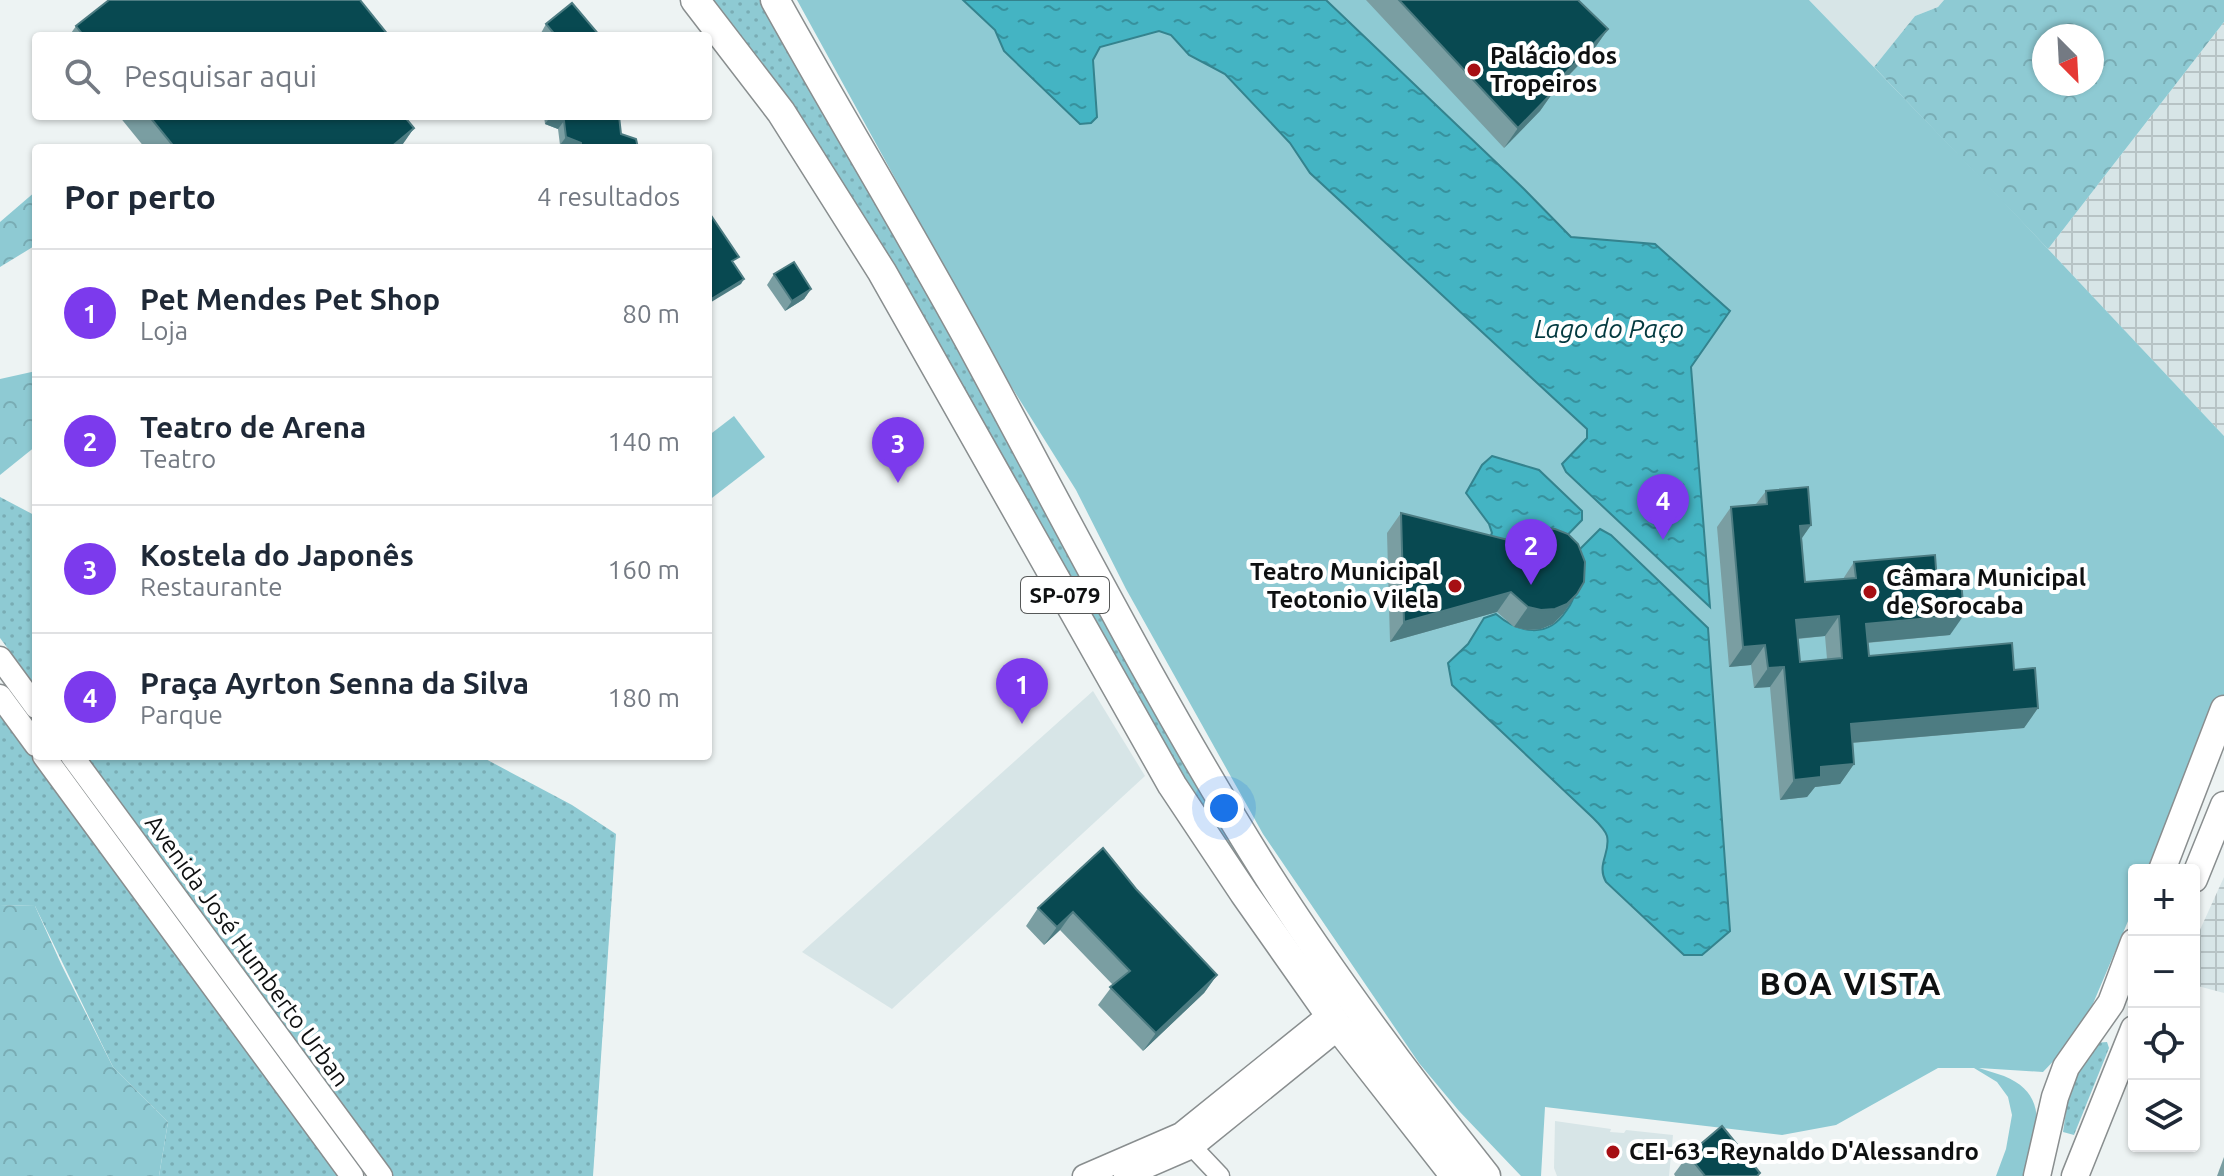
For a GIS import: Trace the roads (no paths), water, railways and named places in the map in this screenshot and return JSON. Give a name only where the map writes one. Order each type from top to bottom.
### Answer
[{"type":"main road","name":"SP-079","points":[[695,0],[781,112],[882,272],[1172,785],[1335,1021],[1455,1176]]},
{"type":"main road","name":"SP-079","points":[[775,0],[974,349],[1197,759],[1267,873],[1354,1002],[1486,1176]]},
{"type":"main road","points":[[2164,864],[2224,709]]},
{"type":"main road","points":[[2200,864],[2224,805]]},
{"type":"main road","points":[[2037,1176],[2066,1067],[2111,1003],[2128,958]]},
{"type":"main road","points":[[2083,1040],[2102,1026],[2110,1026],[2119,1035],[2124,1054]]},
{"type":"main road","points":[[2075,1176],[2128,1044]]},
{"type":"main road","points":[[2051,1120],[2060,1139],[2086,1147]]},
{"type":"street","points":[[0,658],[32,702]]},
{"type":"street","points":[[0,696],[32,740]]},
{"type":"street","name":"Avenida José Humberto Urban","points":[[47,760],[352,1176]]},
{"type":"street","name":"Avenida José Humberto Urban","points":[[75,760],[381,1176]]},
{"type":"street","points":[[1125,1176],[1186,1141],[1335,1021]]},
{"type":"street","points":[[1084,1176],[1186,1141]]},
{"type":"street","points":[[1186,1141],[1220,1176]]},
{"type":"water","name":"Lago do Paço","points":[[963,0],[1326,0],[1571,237],[1655,244],[1730,311],[1691,367],[1710,607],[1566,472],[1562,464],[1587,438],[1587,429],[1310,173],[1290,143],[1225,74],[1189,55],[1171,35],[1159,31],[1100,47],[1093,60],[1097,117],[1091,123],[1080,124],[1004,51],[995,30]]},
{"type":"water","points":[[1492,456],[1539,470],[1582,511],[1582,520],[1553,550],[1485,549],[1492,533],[1489,524],[1466,493],[1482,465]]},
{"type":"water","points":[[1600,529],[1611,535],[1708,628],[1730,931],[1702,955],[1684,955],[1606,882],[1602,870],[1608,842],[1602,828],[1452,685],[1448,663],[1468,644],[1484,618],[1496,614],[1523,629],[1532,630],[1551,626],[1559,620],[1570,606],[1574,594],[1565,564]]},
{"type":"place","name":"Palácio dos Tropeiros","points":[[1474,70]]},
{"type":"place","name":"Kostela do Japonês","points":[[898,483]]},
{"type":"place","name":"Praça Ayrton Senna da Silva","points":[[1663,540]]},
{"type":"place","name":"Teatro de Arena","points":[[1531,585]]},
{"type":"place","name":"Teatro Municipal Teotonio Vilela","points":[[1455,586]]},
{"type":"place","name":"Câmara Municipal de Sorocaba","points":[[1870,592]]},
{"type":"place","name":"Pet Mendes Pet Shop","points":[[1022,724]]},
{"type":"place","name":"CEI-63 - Reynaldo D'Alessandro","points":[[1613,1152]]},
{"type":"district","name":"BOA VISTA","points":[[1851,984]]}]
